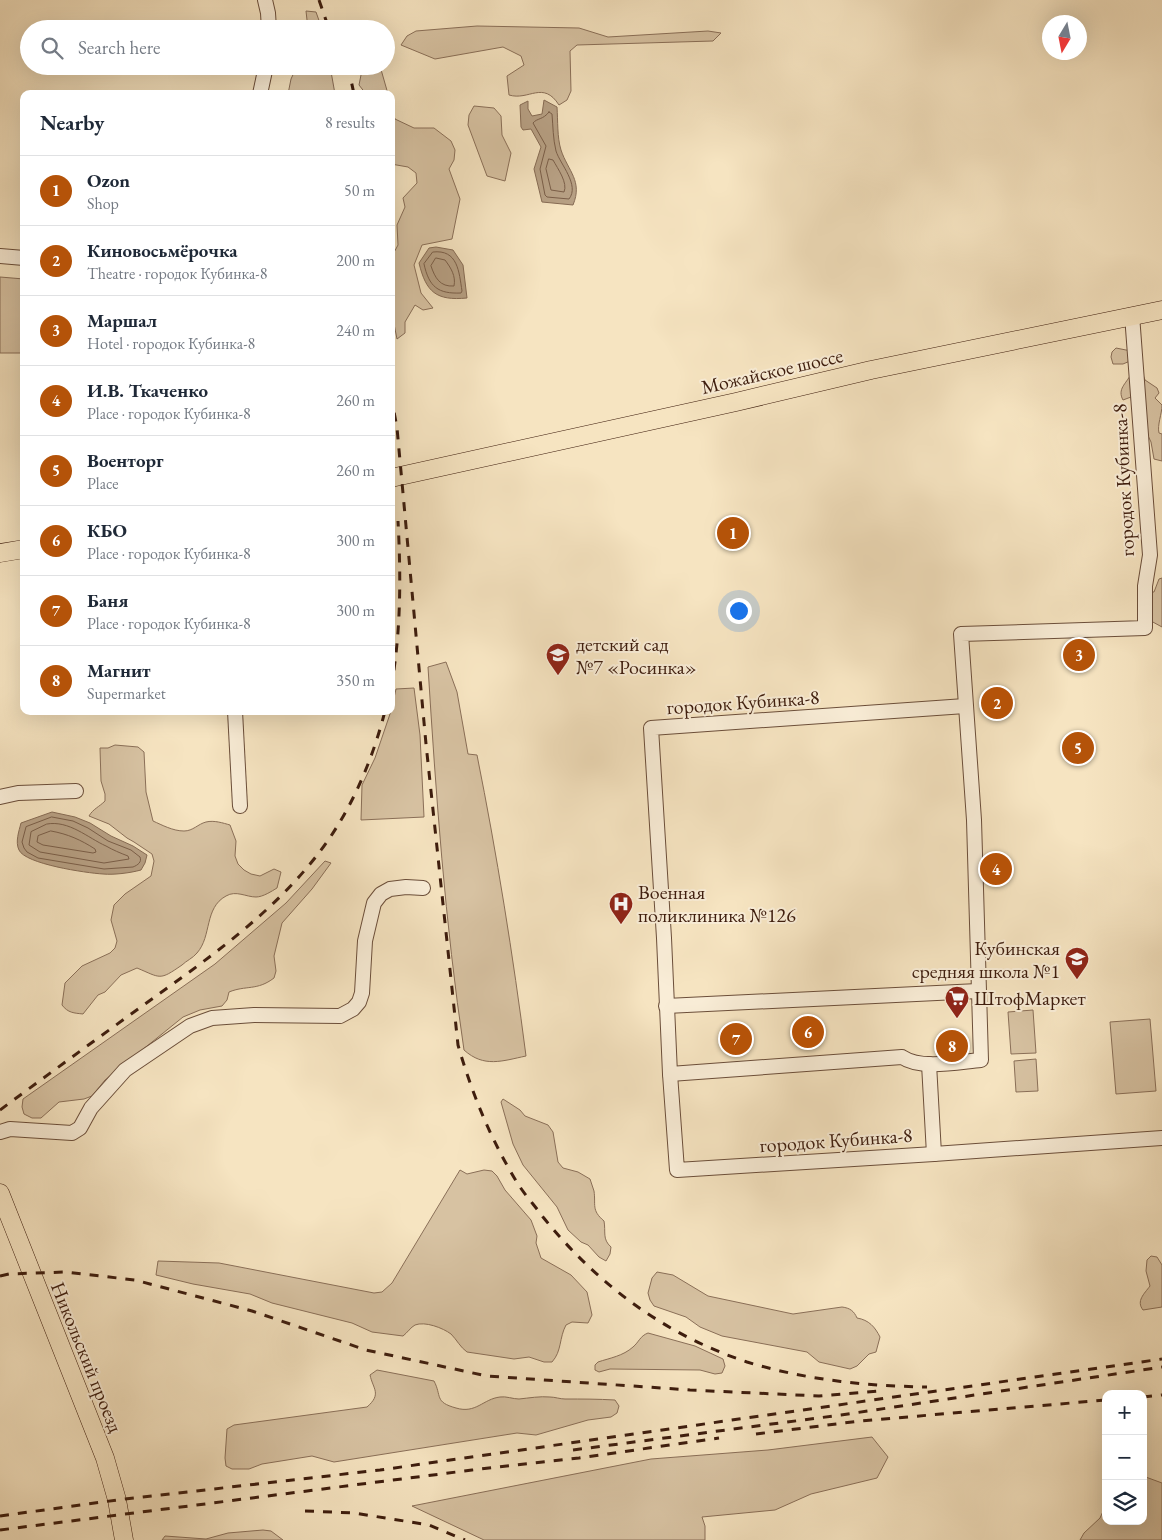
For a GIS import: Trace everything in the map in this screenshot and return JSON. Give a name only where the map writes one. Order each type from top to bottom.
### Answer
[{"type":"main road","name":"Можайское шоссе","points":[[395,477],[736,402],[871,370],[1162,310]]},
{"type":"main road","points":[[0,553],[20,550]]},
{"type":"main road","name":"Никольский проезд","points":[[0,1193],[105,1458],[117,1500],[124,1540]]},
{"type":"street","points":[[266,0],[268,20]]},
{"type":"street","points":[[261,90],[264,75]]},
{"type":"street","points":[[0,256],[20,258]]},
{"type":"street","name":"городок Кубинка-8","points":[[929,1064],[981,1060],[974,820],[961,634],[1145,628],[1145,586],[1150,555],[1132,315]]},
{"type":"street","name":"городок Кубинка-8","points":[[965,706],[651,728],[677,1170],[1162,1138]]},
{"type":"street","points":[[235,715],[240,806]]},
{"type":"street","points":[[0,797],[18,793],[76,792]]},
{"type":"street","points":[[0,1132],[10,1129],[72,1133],[80,1128],[91,1108],[125,1070],[190,1026],[212,1018],[254,1015],[340,1016],[353,1009],[359,1002],[362,993],[365,941],[374,903],[380,894],[390,889],[406,886],[423,888]]},
{"type":"street","points":[[666,1006],[978,990]]},
{"type":"street","points":[[670,1074],[902,1057],[907,1061],[917,1064],[929,1064],[934,1154]]},
{"type":"shaded area","points":[[306,11],[316,12],[319,20],[307,20]]},
{"type":"shaded area","points":[[477,26],[579,28],[608,37],[708,31],[721,33],[713,41],[577,45],[570,51],[571,91],[567,100],[559,105],[553,98],[541,92],[523,96],[509,95],[507,76],[524,65],[521,56],[503,47],[435,59],[401,45],[407,36],[416,31]]},
{"type":"shaded area","points":[[293,75],[332,75],[334,90],[289,90]]},
{"type":"shaded area","points":[[361,75],[383,75],[387,90],[363,90],[359,85]]},
{"type":"shaded area","points":[[474,106],[494,108],[501,116],[502,135],[511,153],[505,181],[487,176],[468,125],[469,115]]},
{"type":"shaded area","points":[[395,119],[414,128],[434,128],[451,141],[455,150],[454,160],[449,169],[460,199],[452,239],[422,245],[414,265],[421,293],[433,308],[423,310],[415,305],[405,322],[405,333],[397,339],[395,329],[395,251],[398,245],[397,225],[405,207],[403,198],[417,183],[416,173],[408,167],[395,165]]},
{"type":"shaded area","points":[[0,277],[20,279],[20,353],[0,353]]},
{"type":"shaded area","points":[[1116,348],[1131,351],[1130,361],[1123,364],[1113,364],[1111,357],[1112,352]]},
{"type":"shaded area","points":[[1141,370],[1145,380],[1157,388],[1159,393],[1155,398],[1162,405],[1159,433],[1162,434],[1162,461],[1154,459],[1151,442],[1142,423],[1133,415],[1131,397],[1123,400],[1121,396],[1123,387],[1131,374]]},
{"type":"shaded area","points":[[1162,578],[1162,627],[1151,621],[1151,592],[1154,592],[1159,579]]},
{"type":"shaded area","points":[[446,662],[457,692],[468,754],[477,755],[498,868],[521,1018],[526,1056],[501,1061],[493,1062],[479,1059],[471,1056],[464,1050],[457,1002],[442,859],[428,667]]},
{"type":"shaded area","points":[[414,688],[420,735],[424,817],[361,820],[362,785],[375,758],[390,715],[395,715],[396,689]]},
{"type":"shaded area","points":[[115,745],[138,747],[144,752],[146,792],[153,821],[180,831],[190,830],[209,821],[230,825],[236,841],[235,856],[238,864],[244,870],[260,876],[274,869],[281,872],[277,888],[267,894],[256,897],[230,894],[219,901],[211,915],[202,946],[195,955],[182,965],[164,976],[156,976],[137,968],[121,975],[105,992],[98,995],[83,1014],[69,1011],[62,1005],[65,983],[82,966],[110,953],[115,948],[117,941],[111,920],[114,905],[125,894],[151,876],[154,861],[152,854],[109,824],[89,816],[105,801],[101,781],[100,748],[108,748]]},
{"type":"shaded area","points":[[325,861],[331,863],[312,889],[282,923],[274,956],[276,971],[274,978],[262,985],[229,992],[227,1000],[222,1006],[200,1010],[183,1017],[105,1080],[92,1096],[84,1099],[59,1102],[41,1118],[32,1118],[24,1114],[22,1107],[23,1099],[215,964],[286,903]]},
{"type":"shaded area","points":[[1033,1010],[1036,1053],[1011,1054],[1008,1012]]},
{"type":"shaded area","points":[[1150,1019],[1156,1091],[1116,1094],[1110,1022]]},
{"type":"shaded area","points":[[1036,1059],[1038,1091],[1016,1092],[1014,1061]]},
{"type":"shaded area","points":[[503,1099],[520,1110],[525,1116],[548,1125],[553,1132],[558,1162],[563,1168],[578,1172],[590,1179],[594,1191],[597,1214],[604,1221],[605,1238],[611,1247],[606,1261],[568,1230],[557,1207],[523,1165],[513,1144],[501,1102]]},
{"type":"shaded area","points":[[460,1170],[467,1174],[484,1170],[492,1171],[505,1190],[531,1220],[537,1236],[536,1243],[541,1258],[571,1275],[587,1292],[592,1315],[588,1323],[572,1322],[566,1325],[552,1362],[544,1362],[529,1357],[514,1359],[467,1352],[451,1334],[439,1327],[415,1325],[403,1336],[372,1332],[352,1323],[272,1303],[250,1294],[156,1275],[158,1261],[219,1263],[374,1293],[382,1292],[392,1283]]},
{"type":"shaded area","points":[[1151,1256],[1157,1257],[1162,1265],[1162,1307],[1143,1310],[1140,1304],[1143,1295],[1150,1286],[1146,1271],[1147,1260]]},
{"type":"shaded area","points":[[657,1272],[673,1275],[708,1296],[793,1314],[842,1307],[847,1308],[857,1318],[868,1322],[876,1330],[880,1337],[876,1352],[869,1354],[857,1366],[850,1369],[819,1362],[807,1352],[722,1336],[700,1327],[686,1317],[654,1306],[648,1293],[652,1278]]},
{"type":"shaded area","points":[[648,1333],[695,1346],[723,1359],[725,1366],[722,1373],[715,1374],[700,1370],[610,1369],[599,1372],[595,1370],[595,1365],[598,1362],[625,1353]]},
{"type":"shaded area","points":[[377,1370],[434,1381],[441,1401],[456,1408],[474,1408],[494,1398],[502,1397],[519,1399],[554,1397],[563,1399],[615,1400],[619,1406],[617,1413],[611,1417],[588,1420],[536,1435],[517,1433],[334,1462],[312,1456],[262,1464],[249,1469],[232,1469],[226,1466],[227,1429],[234,1425],[367,1407],[375,1395],[370,1375]]},
{"type":"shaded area","points":[[872,1437],[888,1457],[877,1478],[811,1494],[775,1510],[702,1517],[705,1526],[705,1540],[484,1540],[412,1506],[651,1459],[768,1450]]},
{"type":"shaded area","points":[[1147,1477],[1162,1483],[1162,1540],[1080,1540],[1084,1533],[1102,1514],[1102,1525],[1147,1525]]},
{"type":"shaded area","points":[[271,1531],[283,1540],[162,1540],[165,1536],[206,1539],[228,1533]]},
{"type":"water","points":[[544,100],[557,107],[558,134],[561,150],[573,176],[576,189],[573,205],[542,202],[534,169],[541,147],[531,129],[523,130],[521,127],[520,105],[528,101],[528,109],[532,116],[542,114]]},
{"type":"water","points":[[436,247],[453,250],[463,265],[467,298],[447,298],[440,296],[429,288],[419,263],[429,248]]},
{"type":"water","points":[[52,812],[75,817],[90,823],[147,855],[141,870],[107,874],[71,870],[32,860],[24,855],[19,850],[17,844],[21,823]]},
{"type":"railway","points":[[319,0],[326,20]]},
{"type":"railway","points":[[350,75],[353,90]]},
{"type":"railway","points":[[395,417],[426,744],[458,1045],[469,1081],[499,1151],[521,1188],[543,1217],[586,1264],[634,1305],[688,1337],[717,1351],[747,1362],[814,1378],[881,1385],[927,1387]]},
{"type":"railway","points":[[395,660],[400,563],[398,521]]},
{"type":"railway","points":[[0,1110],[202,963],[244,930],[283,894],[318,854],[340,822],[367,768],[384,715]]},
{"type":"railway","points":[[0,1276],[65,1272],[135,1280],[252,1311],[366,1350],[487,1376],[690,1390],[819,1396],[878,1391]]},
{"type":"railway","points":[[0,1516],[117,1500],[380,1470],[1162,1359]]},
{"type":"railway","points":[[573,1450],[841,1415],[1162,1367]]},
{"type":"railway","points":[[1147,1397],[1162,1395]]},
{"type":"railway","points":[[756,1434],[860,1421],[1102,1400]]},
{"type":"railway","points":[[0,1530],[579,1458],[719,1438]]},
{"type":"railway","points":[[305,1511],[354,1513],[429,1525],[465,1540]]},
{"type":"place","name":"Ozon","points":[[733,533]]},
{"type":"place","name":"Маршал","points":[[1079,655]]},
{"type":"place","name":"детский сад №7 «Росинка»","points":[[558,676]]},
{"type":"place","name":"Киновосьмёрочка","points":[[997,703]]},
{"type":"place","name":"Военторг","points":[[1078,748]]},
{"type":"place","name":"И.В. Ткаченко","points":[[996,869]]},
{"type":"place","name":"Военная поликлиника №126","points":[[621,925]]},
{"type":"place","name":"Кубинская средняя школа №1","points":[[1077,980]]},
{"type":"place","name":"ШтофМаркет","points":[[957,1019]]},
{"type":"place","name":"КБО","points":[[808,1032]]},
{"type":"place","name":"Баня","points":[[736,1039]]},
{"type":"place","name":"Магнит","points":[[952,1046]]}]
